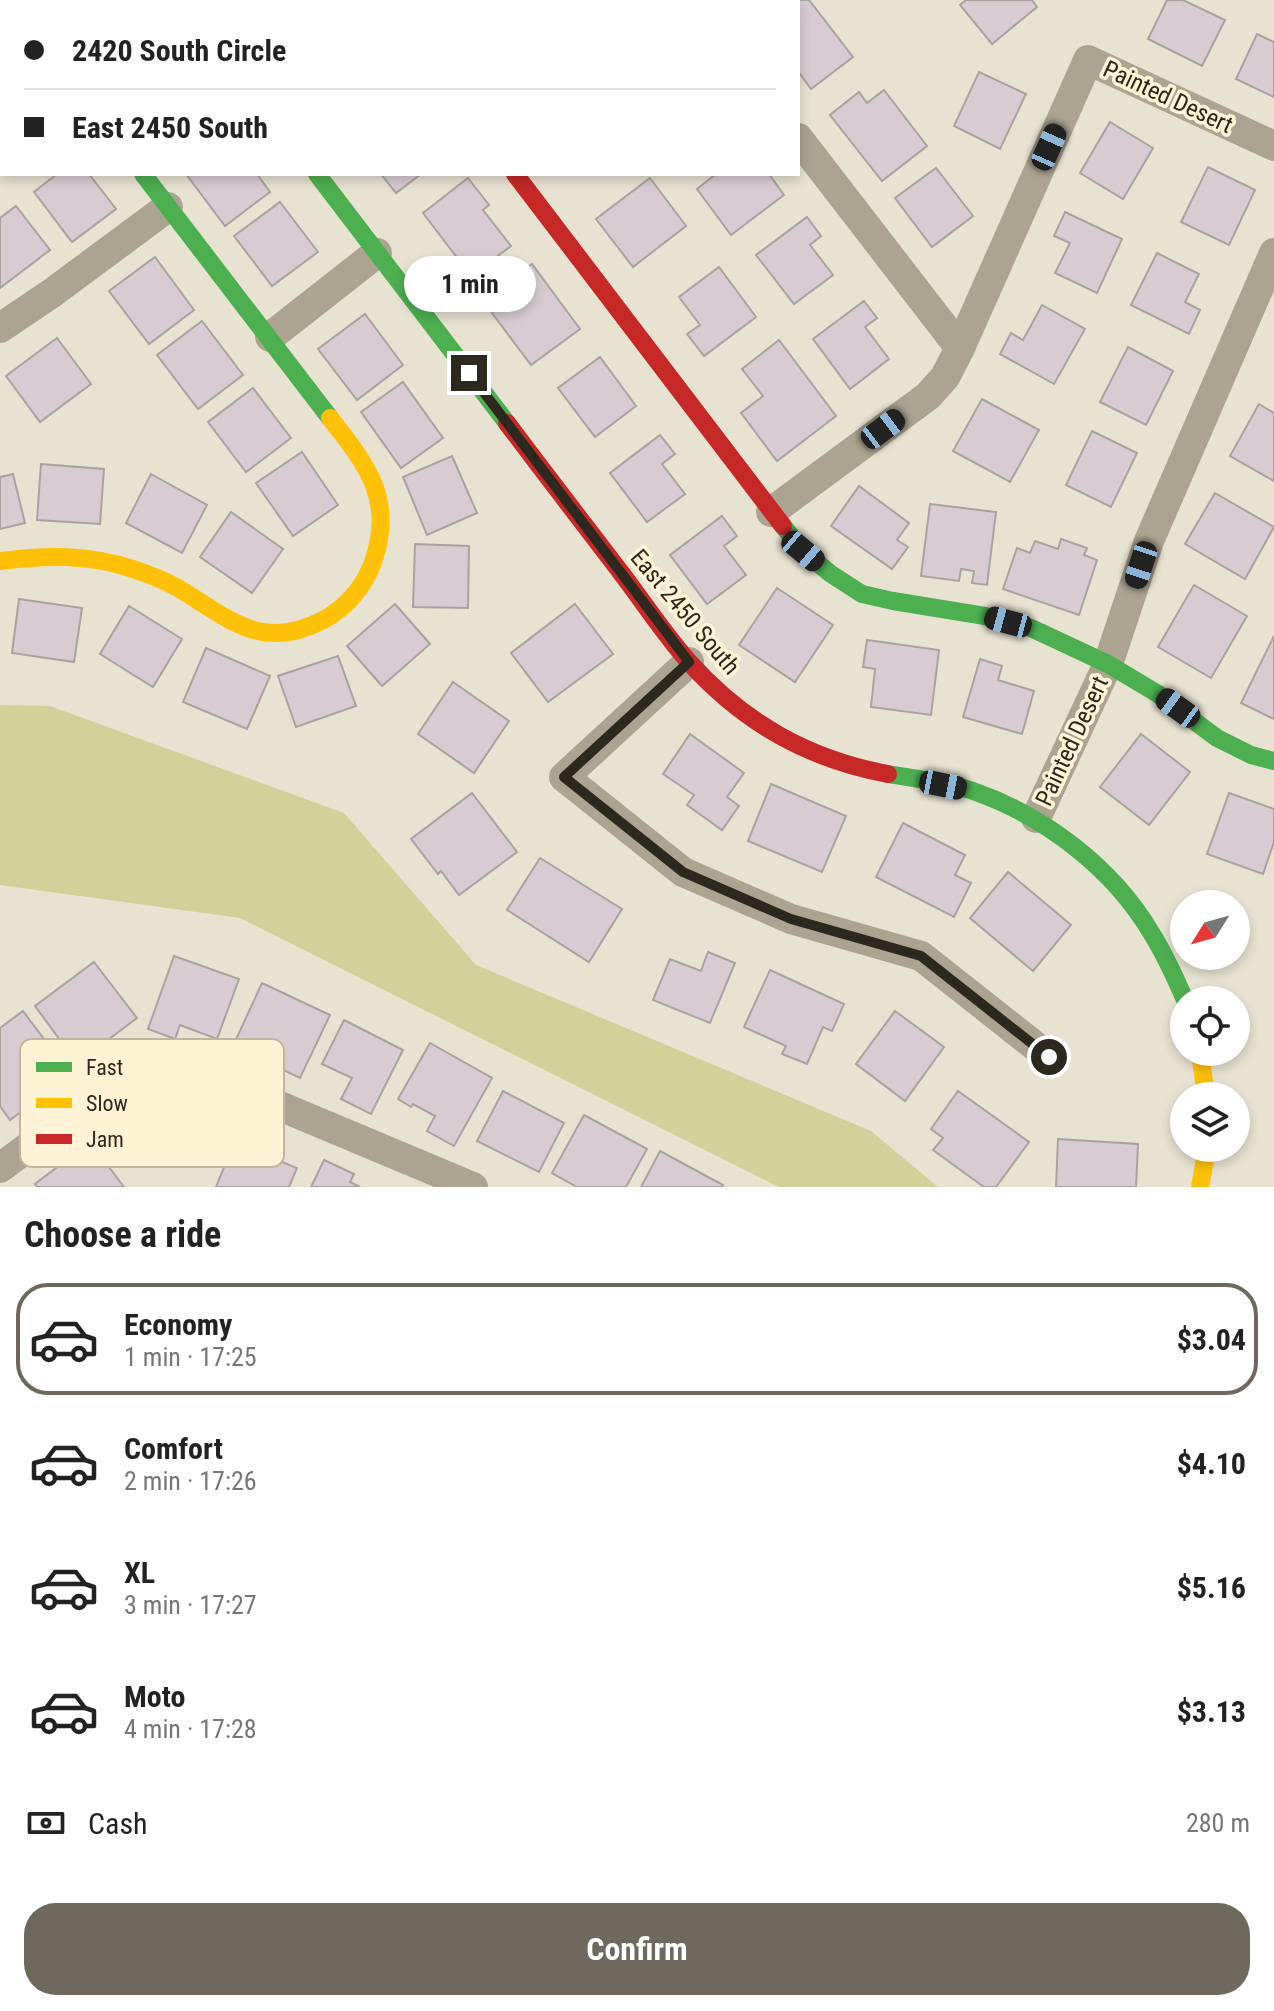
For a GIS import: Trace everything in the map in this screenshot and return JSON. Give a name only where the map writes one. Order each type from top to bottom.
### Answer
[{"type":"street","name":"Painted Desert","points":[[771,512],[928,396],[945,377],[1088,60],[1274,146]]},
{"type":"street","points":[[800,141],[960,348]]},
{"type":"street","points":[[0,561],[51,555],[95,560],[138,570],[174,586],[223,618],[255,631],[285,632],[310,627],[339,611],[360,590],[374,563],[381,535],[381,504],[369,471],[145,176]]},
{"type":"street","name":"East 2450 South","points":[[319,176],[689,662],[733,705],[774,733],[819,756],[865,769],[970,790],[1036,818],[1083,854],[1121,891],[1157,939],[1179,986]]},
{"type":"street","name":"Painted Desert","points":[[517,176],[771,512],[803,551],[831,574],[862,594],[985,616],[1031,628],[1108,664],[1158,694],[1217,738],[1251,755],[1274,761]]},
{"type":"street","points":[[0,328],[168,207]]},
{"type":"street","points":[[270,337],[377,253]]},
{"type":"street","name":"Painted Desert","points":[[1036,818],[1108,664],[1149,541],[1274,253]]},
{"type":"street","points":[[689,662],[564,777],[683,872],[791,919],[921,956],[1049,1057]]},
{"type":"street","points":[[284,1108],[473,1187]]},
{"type":"street","points":[[0,1168],[20,1153]]},
{"type":"street","points":[[1200,1187],[1204,1162]]},
{"type":"green space","points":[[0,705],[50,706],[344,813],[476,965],[871,1131],[938,1187],[779,1187],[240,918],[0,885]]},
{"type":"building","points":[[800,0],[809,0],[853,57],[811,89],[800,74]]},
{"type":"building","points":[[966,0],[1032,0],[1037,7],[992,44],[960,5]]},
{"type":"building","points":[[1167,0],[1183,0],[1225,20],[1202,66],[1148,39]]},
{"type":"building","points":[[1257,34],[1274,42],[1274,97],[1236,79]]},
{"type":"building","points":[[979,72],[1026,94],[1000,149],[954,126]]},
{"type":"building","points":[[884,90],[927,146],[882,181],[830,115],[859,92],[867,103]]},
{"type":"building","points":[[1110,122],[1153,148],[1123,199],[1080,173]]},
{"type":"building","points":[[1208,167],[1255,190],[1229,245],[1181,222]]},
{"type":"building","points":[[936,168],[973,216],[932,247],[895,198]]},
{"type":"building","points":[[54,176],[91,176],[116,209],[72,242],[34,192]]},
{"type":"building","points":[[188,176],[258,176],[270,192],[225,226]]},
{"type":"building","points":[[383,176],[418,176],[396,193]]},
{"type":"building","points":[[713,176],[770,176],[784,195],[731,235],[697,189]]},
{"type":"building","points":[[468,178],[489,205],[483,210],[511,246],[471,276],[423,213]]},
{"type":"building","points":[[650,178],[686,226],[633,267],[596,219]]},
{"type":"building","points":[[280,202],[318,252],[272,286],[234,236]]},
{"type":"building","points":[[16,206],[50,250],[0,288],[0,218]]},
{"type":"building","points":[[1065,212],[1122,239],[1097,293],[1055,273],[1070,243],[1054,236]]},
{"type":"building","points":[[807,217],[821,236],[810,245],[833,275],[794,304],[756,255]]},
{"type":"building","points":[[1157,253],[1199,274],[1185,302],[1200,310],[1189,334],[1131,305]]},
{"type":"building","points":[[155,257],[194,310],[149,344],[109,291]]},
{"type":"building","points":[[532,264],[580,329],[531,365],[492,313],[516,295],[507,283]]},
{"type":"building","points":[[719,267],[756,317],[704,356],[687,334],[700,325],[679,297]]},
{"type":"building","points":[[864,301],[877,318],[865,327],[889,359],[850,389],[813,339]]},
{"type":"building","points":[[1042,305],[1085,329],[1054,384],[1000,354],[1011,333],[1023,340]]},
{"type":"building","points":[[365,314],[403,365],[357,400],[318,349]]},
{"type":"building","points":[[202,321],[243,375],[198,409],[157,355]]},
{"type":"building","points":[[57,338],[91,384],[40,422],[6,376]]},
{"type":"building","points":[[779,340],[836,416],[777,461],[741,413],[763,396],[742,369]]},
{"type":"building","points":[[1128,347],[1173,371],[1146,425],[1100,402]]},
{"type":"building","points":[[600,357],[636,406],[595,437],[558,388]]},
{"type":"building","points":[[403,382],[443,438],[401,468],[361,412]]},
{"type":"building","points":[[253,388],[291,438],[246,472],[208,422]]},
{"type":"building","points":[[982,399],[1039,430],[1010,482],[953,451]]},
{"type":"building","points":[[1259,404],[1274,413],[1274,481],[1230,456]]},
{"type":"building","points":[[1092,431],[1137,453],[1111,507],[1066,485]]},
{"type":"building","points":[[660,435],[675,454],[662,464],[685,494],[647,522],[610,473]]},
{"type":"building","points":[[302,452],[338,505],[293,536],[256,483]]},
{"type":"building","points":[[452,456],[477,513],[427,535],[403,477]]},
{"type":"building","points":[[41,464],[104,469],[100,524],[37,520]]},
{"type":"building","points":[[13,474],[25,523],[0,529],[0,477]]},
{"type":"building","points":[[151,474],[207,505],[182,553],[126,523]]},
{"type":"building","points":[[859,486],[909,523],[897,540],[908,547],[892,569],[831,526]]},
{"type":"building","points":[[1215,493],[1274,527],[1245,579],[1185,544]]},
{"type":"building","points":[[930,504],[996,512],[987,585],[972,583],[974,571],[961,569],[959,581],[921,576]]},
{"type":"building","points":[[231,512],[283,549],[252,593],[200,557]]},
{"type":"building","points":[[722,516],[737,536],[724,546],[746,575],[707,604],[670,555]]},
{"type":"building","points":[[1061,539],[1087,548],[1084,555],[1097,560],[1079,615],[1003,589],[1017,548],[1030,553],[1035,541],[1058,549]]},
{"type":"building","points":[[415,544],[469,546],[468,608],[413,607]]},
{"type":"building","points":[[1194,585],[1247,616],[1211,678],[1158,647]]},
{"type":"building","points":[[777,588],[833,625],[795,682],[739,645]]},
{"type":"building","points":[[19,599],[82,608],[74,662],[12,653]]},
{"type":"building","points":[[395,604],[430,644],[382,686],[347,646]]},
{"type":"building","points":[[575,604],[613,654],[548,702],[511,653]]},
{"type":"building","points":[[129,606],[182,639],[153,687],[100,654]]},
{"type":"building","points":[[1274,636],[1274,719],[1241,703]]},
{"type":"building","points":[[867,640],[939,650],[931,715],[871,707],[875,669],[863,667]]},
{"type":"building","points":[[206,648],[270,676],[247,729],[183,702]]},
{"type":"building","points":[[338,656],[356,706],[296,727],[278,676]]},
{"type":"building","points":[[980,659],[1002,666],[998,680],[1034,691],[1022,734],[963,717]]},
{"type":"building","points":[[453,682],[509,721],[474,773],[418,734]]},
{"type":"building","points":[[690,734],[744,773],[727,797],[739,806],[722,830],[687,805],[694,795],[663,774]]},
{"type":"building","points":[[1141,734],[1190,772],[1149,825],[1100,787]]},
{"type":"building","points":[[771,784],[846,816],[822,872],[748,841]]},
{"type":"building","points":[[472,793],[517,852],[459,895],[411,839]]},
{"type":"building","points":[[1229,793],[1274,809],[1274,842],[1263,874],[1207,854]]},
{"type":"building","points":[[903,823],[965,855],[955,875],[971,883],[954,917],[876,877]]},
{"type":"building","points":[[540,858],[622,909],[589,962],[507,910]]},
{"type":"building","points":[[1008,872],[1071,925],[1033,971],[970,918]]},
{"type":"building","points":[[708,952],[735,963],[710,1023],[653,1000],[670,959],[701,971]]},
{"type":"building","points":[[174,956],[239,979],[217,1039],[180,1025],[175,1039],[148,1029]]},
{"type":"building","points":[[94,962],[137,1018],[109,1039],[59,1039],[35,1006]]},
{"type":"building","points":[[770,970],[844,1004],[832,1031],[823,1027],[807,1064],[782,1054],[786,1046],[744,1027]]},
{"type":"building","points":[[262,983],[330,1015],[300,1078],[284,1070],[284,1039],[236,1039]]},
{"type":"building","points":[[23,1011],[44,1039],[20,1039],[20,1112],[10,1120],[0,1106],[0,1028]]},
{"type":"building","points":[[895,1011],[944,1047],[905,1101],[856,1064]]},
{"type":"building","points":[[344,1020],[403,1050],[371,1114],[341,1099],[352,1078],[322,1064]]},
{"type":"building","points":[[430,1043],[492,1078],[454,1146],[427,1131],[435,1116],[398,1099]]},
{"type":"building","points":[[503,1091],[564,1123],[539,1172],[477,1141]]},
{"type":"building","points":[[958,1091],[1029,1142],[996,1187],[984,1187],[933,1150],[943,1138],[931,1129]]},
{"type":"building","points":[[584,1115],[647,1149],[626,1187],[577,1187],[552,1173]]},
{"type":"building","points":[[1058,1139],[1138,1144],[1136,1187],[1056,1187]]},
{"type":"building","points":[[660,1151],[723,1185],[722,1187],[641,1187]]},
{"type":"building","points":[[324,1160],[354,1174],[350,1182],[360,1187],[311,1187]]},
{"type":"building","points":[[284,1163],[297,1168],[289,1187],[216,1187],[224,1167],[284,1167]]},
{"type":"building","points":[[57,1167],[109,1167],[124,1187],[37,1187],[35,1184]]},
{"type":"traffic: fast","points":[[145,176],[330,418]]},
{"type":"traffic: fast","points":[[319,176],[507,423]]},
{"type":"traffic: fast","points":[[783,526],[803,551],[862,594],[985,616],[1031,628],[1108,664],[1158,694],[1217,738],[1251,755],[1274,761]]},
{"type":"traffic: fast","points":[[888,774],[973,791],[1026,815],[1075,847],[1118,887],[1136,910],[1179,986]]},
{"type":"traffic: slow","points":[[0,561],[67,557],[116,564],[167,582],[229,620],[263,632],[281,633],[323,620],[347,603],[365,580],[379,540],[381,520],[374,484],[330,418]]},
{"type":"traffic: slow","points":[[1202,1066],[1204,1082]]},
{"type":"traffic: slow","points":[[1200,1187],[1204,1162]]},
{"type":"traffic: jam","points":[[517,176],[783,526]]},
{"type":"traffic: jam","points":[[507,423],[672,641],[710,684],[755,720],[804,748],[831,759],[888,774]]},
{"type":"route","points":[[469,373],[689,662],[564,777],[683,872],[791,919],[921,956],[1049,1057]]}]
